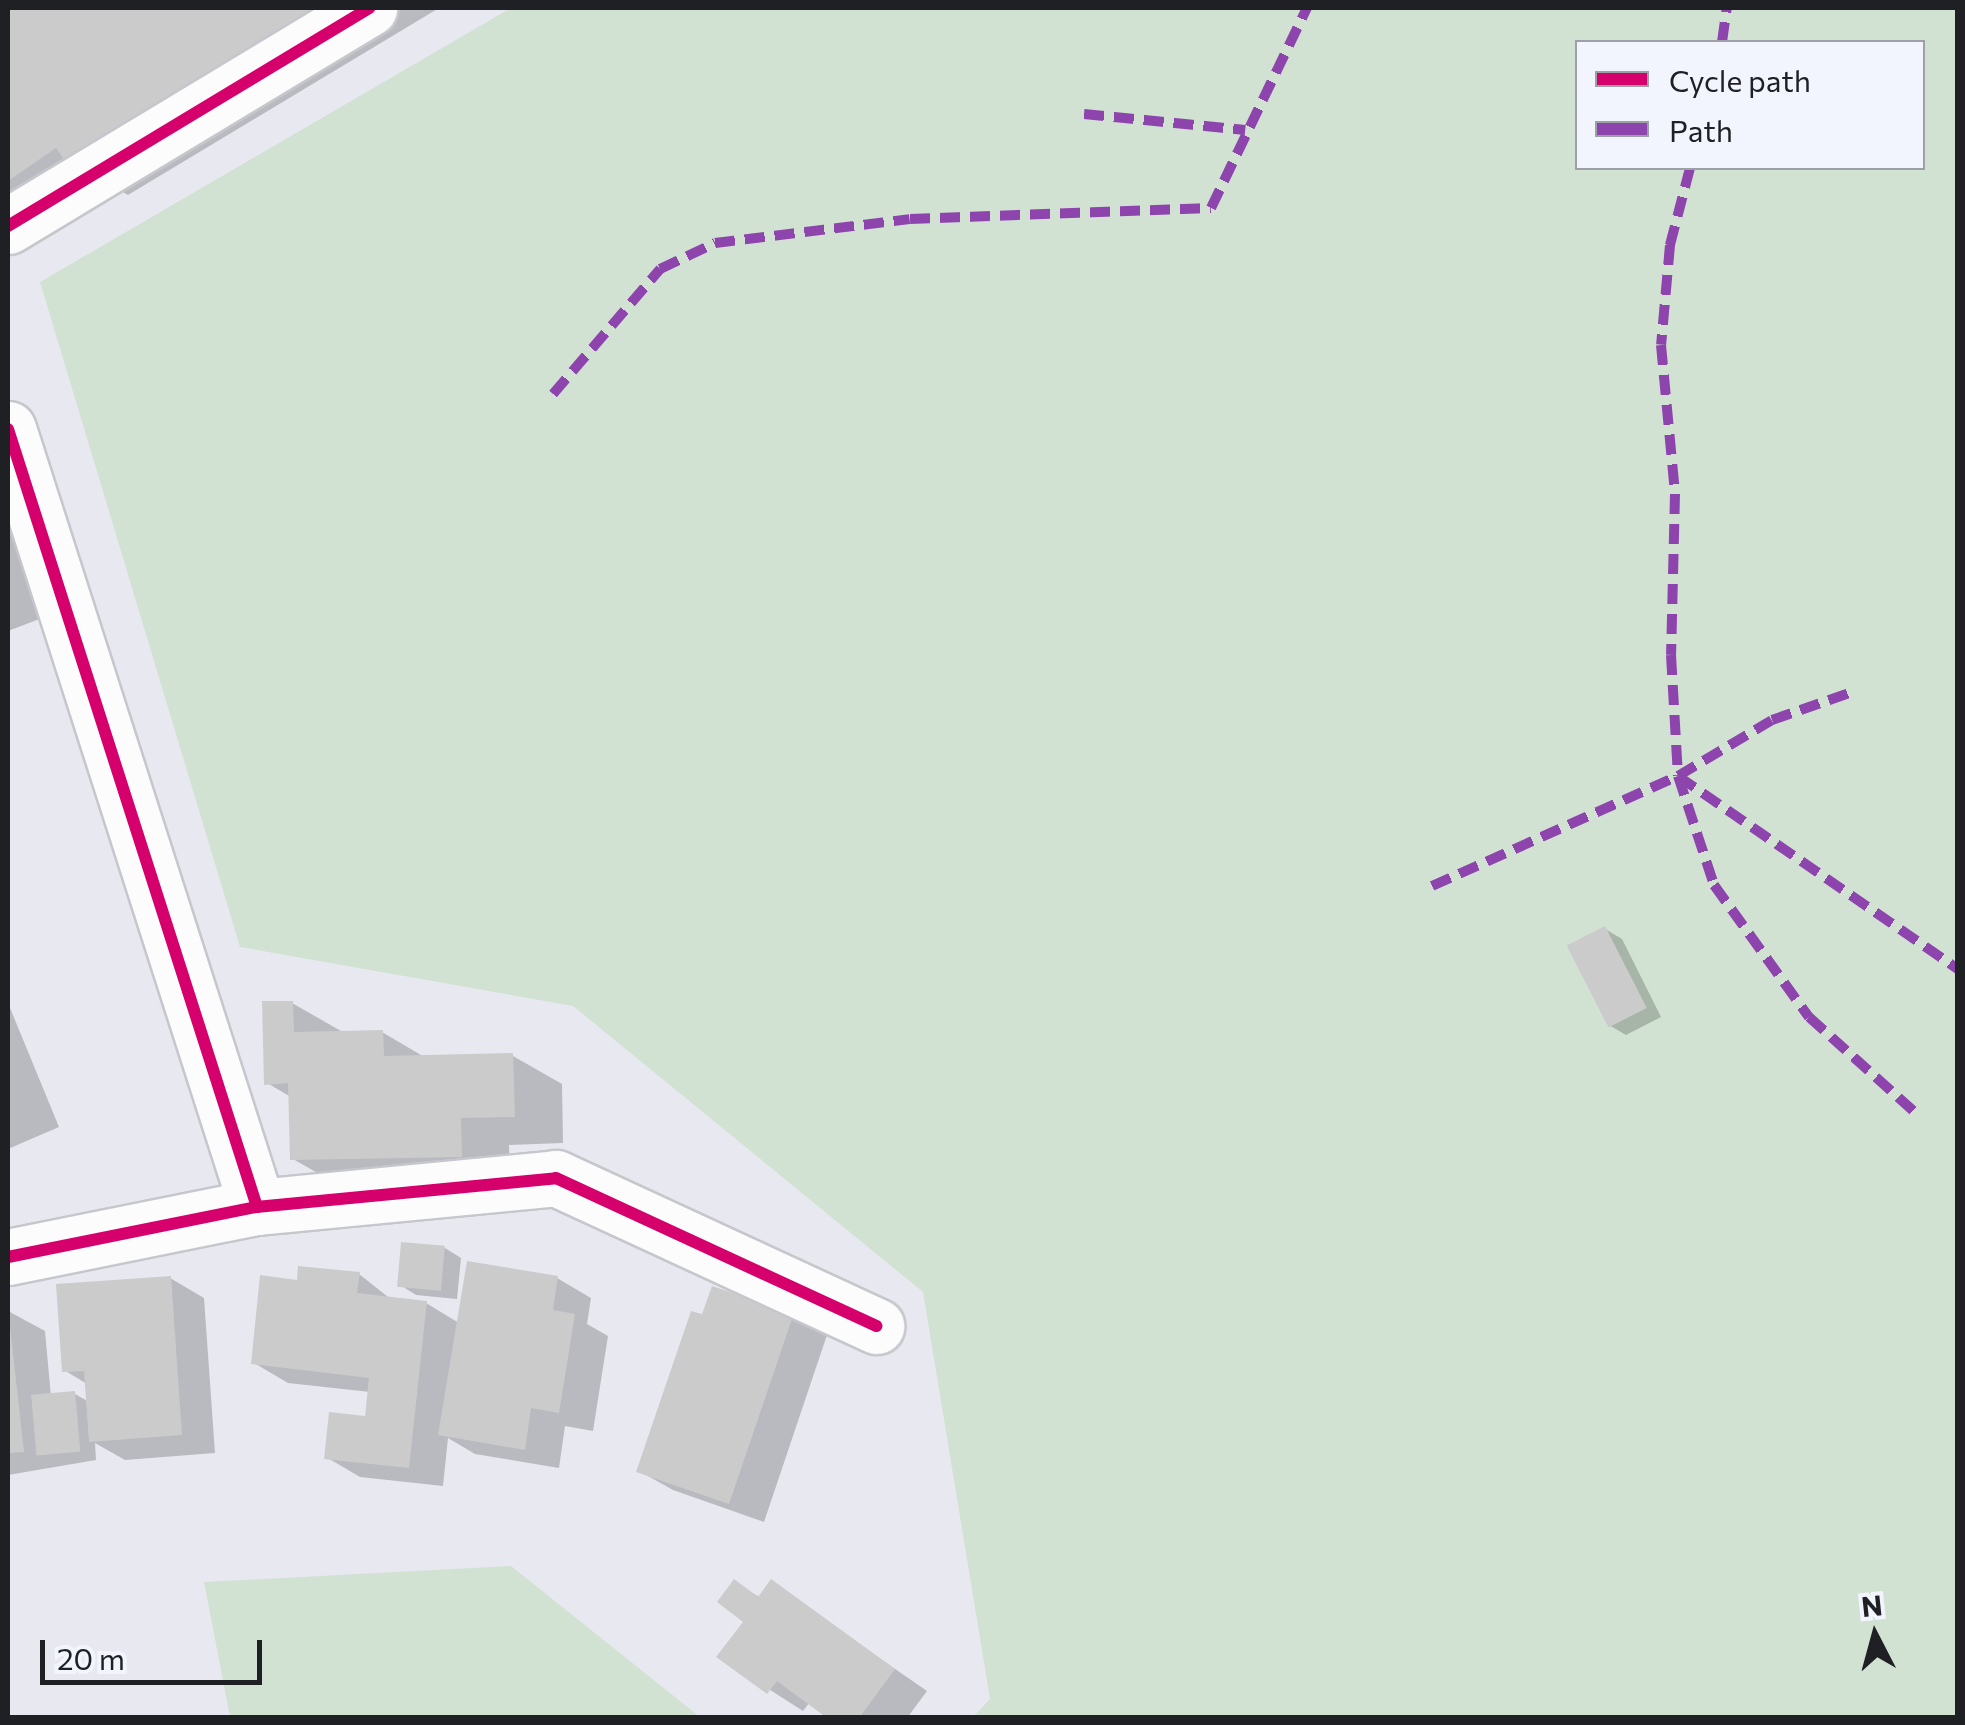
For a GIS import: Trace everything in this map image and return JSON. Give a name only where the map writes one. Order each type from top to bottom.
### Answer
[{"type":"street","points":[[8,226],[369,8]]},
{"type":"street","points":[[8,430],[257,1207]]},
{"type":"street","points":[[8,1258],[257,1207],[556,1178],[876,1326]]},
{"type":"green space","points":[[511,8],[1957,8],[1957,1717],[973,1717],[990,1699],[923,1292],[573,1006],[240,947],[40,282]]},
{"type":"green space","points":[[511,1566],[700,1717],[230,1717],[204,1582]]},
{"type":"building","points":[[8,8],[322,8],[66,162],[56,148],[8,181]]},
{"type":"building","points":[[1605,926],[1647,1008],[1608,1027],[1567,946]]},
{"type":"building","points":[[262,1001],[293,1001],[294,1032],[383,1030],[384,1056],[513,1053],[515,1117],[461,1118],[462,1157],[290,1160],[288,1083],[264,1085]]},
{"type":"building","points":[[401,1242],[445,1246],[441,1291],[397,1287]]},
{"type":"building","points":[[467,1261],[558,1276],[553,1310],[575,1314],[559,1413],[531,1408],[525,1450],[438,1435]]},
{"type":"building","points":[[298,1266],[360,1272],[357,1293],[427,1301],[409,1468],[324,1459],[329,1412],[365,1416],[369,1378],[251,1364],[260,1275],[297,1280]]},
{"type":"building","points":[[171,1276],[182,1435],[89,1442],[84,1371],[62,1372],[56,1284]]},
{"type":"building","points":[[712,1286],[794,1313],[729,1504],[636,1472],[691,1311],[702,1314]]},
{"type":"building","points":[[8,1309],[24,1452],[8,1453]]},
{"type":"building","points":[[75,1391],[80,1452],[36,1456],[31,1395]]},
{"type":"building","points":[[734,1579],[758,1597],[771,1579],[895,1669],[859,1718],[827,1718],[777,1681],[767,1694],[716,1657],[743,1622],[717,1602]]},
{"type":"marked path","points":[[553,394],[660,269],[715,243],[910,219],[1211,208],[1307,8]]},
{"type":"marked path","points":[[1722,40],[1727,8]]},
{"type":"marked path","points":[[1084,114],[1245,130]]},
{"type":"marked path","points":[[1689,170],[1670,245],[1661,345],[1675,494],[1671,655],[1678,776],[1714,885],[1809,1017],[1919,1116]]},
{"type":"marked path","points":[[1432,886],[1678,776],[1772,720],[1855,691]]},
{"type":"marked path","points":[[1678,776],[1958,969]]},
{"type":"cycle path","points":[[8,226],[369,8]]},
{"type":"cycle path","points":[[8,429],[257,1207]]},
{"type":"cycle path","points":[[8,1257],[257,1207],[556,1178],[876,1326]]}]
